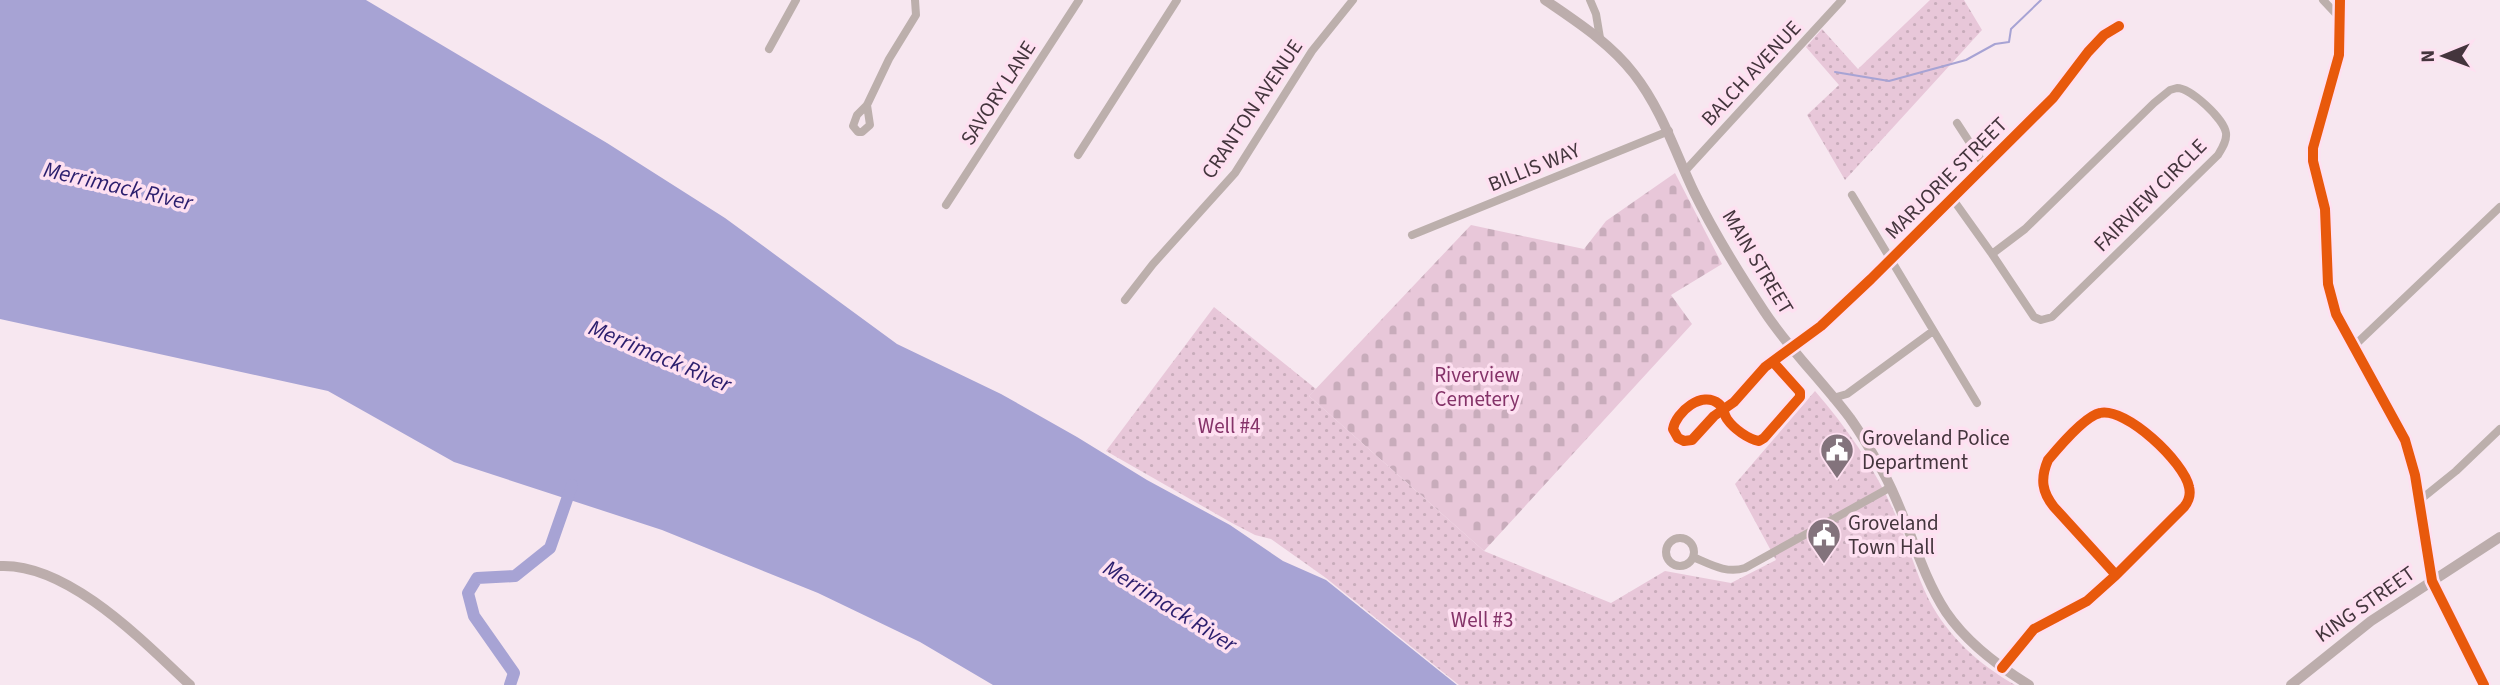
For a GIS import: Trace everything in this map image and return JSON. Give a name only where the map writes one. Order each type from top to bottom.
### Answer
[{"type":"street","points":[[769,49],[796,0]]},
{"type":"street","points":[[867,105],[889,59],[916,15],[915,0]]},
{"type":"street","name":"SAVORY LANE","points":[[946,205],[1079,0]]},
{"type":"street","points":[[1078,155],[1177,0]]},
{"type":"street","name":"CRANTON AVENUE","points":[[1125,300],[1153,264],[1235,173],[1312,51],[1353,0]]},
{"type":"street","name":"MAIN STREET","points":[[1545,0],[1600,38],[1634,74],[1669,131],[1705,212],[1755,297],[1791,349],[1849,417],[1891,487],[1935,593],[1947,613],[1968,638],[2002,667],[2029,685]]},
{"type":"street","points":[[1590,0],[1596,14],[1600,38]]},
{"type":"street","name":"BALCH AVENUE","points":[[1685,171],[1842,0]]},
{"type":"street","points":[[2323,0],[2340,18]]},
{"type":"street","points":[[2340,0],[2339,55],[2315,132],[2313,161],[2325,209],[2328,284],[2336,314],[2405,440],[2420,500],[2432,581],[2484,685]]},
{"type":"street","name":"MARJORIE STREET","points":[[1723,410],[1719,404],[1712,401],[1692,403],[1675,421],[1675,434],[1684,441],[1692,440],[1734,401],[1765,367],[1821,326],[2053,98],[2088,51],[2104,35],[2119,26]]},
{"type":"street","name":"FAIRVIEW CIRCLE","points":[[1952,198],[2034,317],[2040,320],[2052,317],[2218,155],[2225,141],[2223,125],[2190,90],[2170,90],[2124,131],[2025,229],[1992,254]]},
{"type":"street","points":[[1957,123],[1985,166]]},
{"type":"street","name":"BILLIS WAY","points":[[1412,235],[1669,131]]},
{"type":"street","points":[[1852,195],[1978,403]]},
{"type":"street","points":[[2354,346],[2500,207]]},
{"type":"street","points":[[1833,398],[1847,394],[1933,331]]},
{"type":"street","points":[[1723,410],[1733,426],[1748,437],[1759,441],[1764,438],[1800,397],[1798,387],[1773,362]]},
{"type":"street","points":[[2002,667],[2034,629],[2087,601],[2116,575],[2189,499],[2189,487],[2181,471],[2165,451],[2123,417],[2103,412],[2088,419],[2048,460],[2042,486],[2054,507],[2116,575]]},
{"type":"street","points":[[2420,500],[2456,471],[2500,429]]},
{"type":"street","points":[[1693,557],[1720,568],[1745,568],[1891,487]]},
{"type":"street","name":"KING STREET","points":[[2291,685],[2371,621],[2500,537]]},
{"type":"street","points":[[0,566],[11,565],[37,571],[82,593],[190,685]]},
{"type":"green space","points":[[1930,0],[1964,0],[1982,30],[1845,180],[1807,115],[1839,85],[1806,47],[1822,29],[1858,69]]},
{"type":"green space","name":"Riverview Cemetery","points":[[1675,173],[1722,264],[1671,295],[1692,324],[1484,551],[1309,396],[1471,225],[1584,249],[1606,221]]},
{"type":"green space","points":[[1214,307],[1316,389],[1309,396],[1484,551],[1611,603],[1665,571],[1731,583],[1776,560],[1735,484],[1815,391],[1850,435],[1880,482],[1924,590],[1937,614],[1966,649],[2015,685],[1459,685],[1326,578],[1271,539],[1255,535],[1232,523],[1106,451]]},
{"type":"water","name":"Merrimack River","points":[[0,0],[366,0],[607,143],[725,218],[897,344],[1001,394],[1147,480],[1230,525],[1283,561],[1326,580],[1457,685],[993,685],[920,642],[818,593],[662,530],[454,462],[328,391],[0,319]]},
{"type":"waterway","points":[[1835,72],[1889,81],[1966,60],[1995,44],[2009,42],[2011,29],[2041,0]]},
{"type":"waterway","points":[[510,685],[514,673],[474,616],[468,593],[477,578],[515,576],[550,548],[572,485]]},
{"type":"cycle path","points":[[2340,0],[2339,55],[2313,148],[2313,161],[2325,209],[2328,284],[2336,314],[2405,440],[2415,475],[2432,581],[2484,685]]},
{"type":"cycle path","points":[[1773,362],[1800,392],[1800,397],[1764,438],[1759,441],[1742,433],[1727,419],[1725,416],[1724,412],[1723,409],[1722,407],[1712,400],[1698,401],[1684,410],[1673,429],[1678,438],[1684,441],[1692,440],[1714,416],[1734,402],[1765,367],[1821,326],[2053,98],[2104,35],[2119,26]]},
{"type":"cycle path","points":[[2002,668],[2034,629],[2087,601],[2116,575],[2054,507],[2043,485],[2048,460],[2080,426],[2100,413],[2111,413],[2124,419],[2152,438],[2177,464],[2190,490],[2184,507],[2116,575]]},
{"type":"place","name":"Groveland Police Department","points":[[1837,480]]},
{"type":"place","name":"Groveland Town Hall","points":[[1824,565]]},
{"type":"park label","name":"Well #4","points":[[1229,426]]},
{"type":"park label","name":"Well #3","points":[[1482,620]]}]
